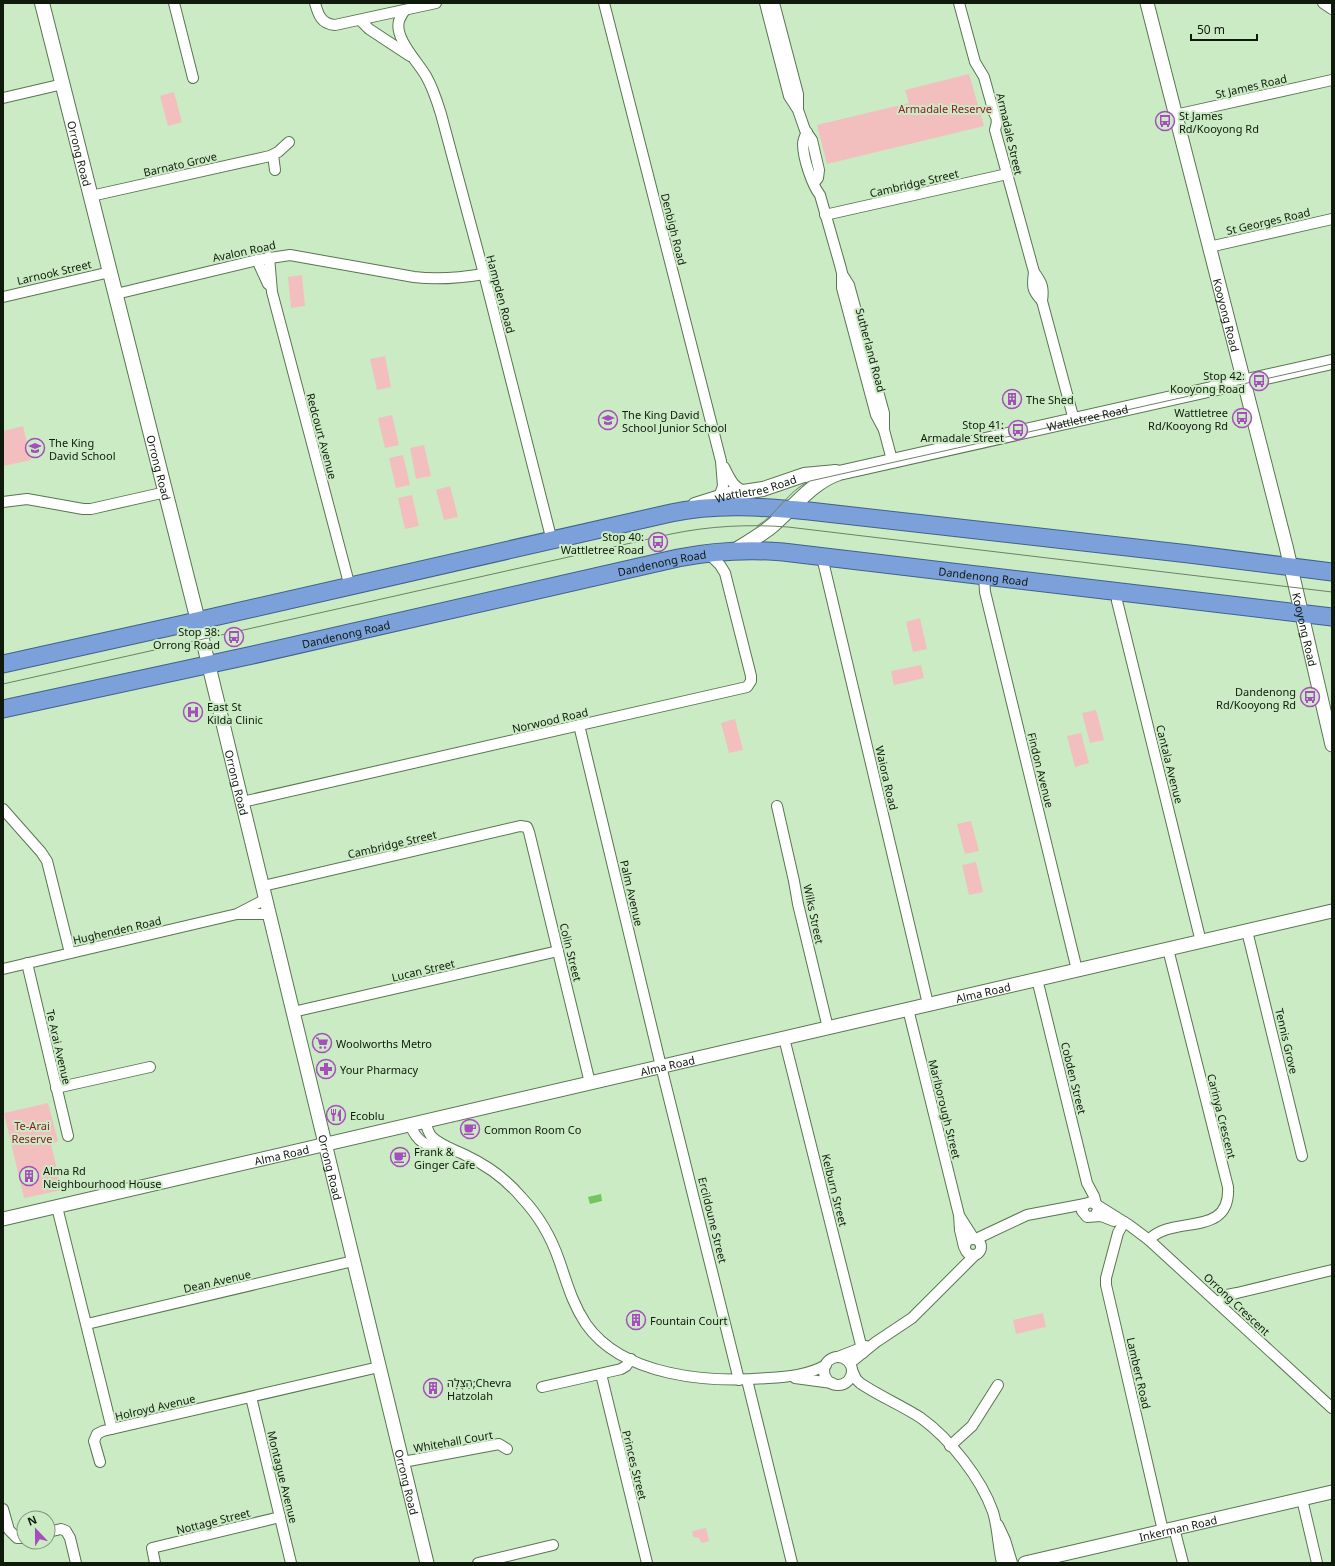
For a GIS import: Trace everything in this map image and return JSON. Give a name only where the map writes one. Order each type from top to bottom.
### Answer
[{"type":"highway","points":[[3,664],[350,587],[671,513],[722,507],[760,506],[791,509],[1332,572]]},
{"type":"highway","name":"Dandenong Road","points":[[3,710],[670,560],[708,553],[733,551],[767,551],[822,557],[1332,617]]},
{"type":"main road","name":"Orrong Road","points":[[42,3],[198,621]]},
{"type":"main road","name":"Wattletree Road","points":[[671,513],[719,497],[763,489],[804,475],[842,472],[1332,362]]},
{"type":"main road","name":"Wattletree Road","points":[[733,551],[765,531],[808,493],[829,478],[842,472]]},
{"type":"street","points":[[174,3],[193,78]]},
{"type":"street","points":[[315,3],[319,16],[329,24],[360,20],[436,3]]},
{"type":"street","name":"Denbigh Road","points":[[604,3],[721,461],[723,486],[719,497]]},
{"type":"street","name":"Sutherland Road","points":[[765,3],[789,96],[798,110],[806,132],[812,140],[819,170],[818,178],[814,183],[820,195],[842,273],[842,288],[876,415],[884,430],[892,460]]},
{"type":"street","name":"Sutherland Road","points":[[774,3],[798,94],[798,110]]},
{"type":"street","name":"Armadale Street","points":[[960,3],[975,62],[984,77],[998,122],[995,130],[1034,272],[1041,283],[1043,290],[1042,301],[1074,420]]},
{"type":"street","name":"Kooyong Road","points":[[1147,3],[1291,567],[1332,745]]},
{"type":"street","points":[[1323,3],[1332,8]]},
{"type":"street","name":"Hampden Road","points":[[405,10],[399,19],[398,28],[402,40],[426,77],[437,101],[483,270],[552,541]]},
{"type":"street","name":"Hampden Road","points":[[360,20],[369,29],[413,58]]},
{"type":"street","name":"St James Road","points":[[1176,115],[1332,80]]},
{"type":"street","points":[[3,98],[63,84]]},
{"type":"street","name":"Barnato Grove","points":[[91,196],[273,155],[289,142]]},
{"type":"street","points":[[273,155],[275,170]]},
{"type":"street","name":"Cambridge Street","points":[[825,215],[1007,174]]},
{"type":"street","name":"St Georges Road","points":[[1209,247],[1332,219]]},
{"type":"street","name":"Avalon Road","points":[[116,294],[269,257],[290,255],[432,279],[450,279],[483,270]]},
{"type":"street","name":"Redcourt Avenue","points":[[269,257],[272,292],[350,587]]},
{"type":"street","name":"Redcourt Avenue","points":[[257,260],[272,292]]},
{"type":"street","name":"Larnook Street","points":[[3,297],[110,272]]},
{"type":"street","name":"Denbigh Road","points":[[721,461],[730,480],[736,487],[753,491]]},
{"type":"street","points":[[3,502],[27,499],[83,509],[91,509],[166,492]]},
{"type":"street","points":[[725,573],[733,551]]},
{"type":"street","name":"Norwood Road","points":[[242,802],[738,690],[750,685],[751,676],[725,573],[720,565],[708,553]]},
{"type":"street","name":"Waiora Road","points":[[822,557],[928,1004]]},
{"type":"street","name":"Findon Avenue","points":[[984,576],[985,592],[1077,970]]},
{"type":"street","name":"Cantala Avenue","points":[[1118,591],[1117,601],[1200,942]]},
{"type":"street","name":"Orrong Road","points":[[198,621],[427,1563]]},
{"type":"street","name":"Palm Avenue","points":[[580,725],[662,1066]]},
{"type":"street","name":"Wilks Street","points":[[777,806],[798,904],[828,1028]]},
{"type":"street","points":[[3,809],[41,852],[47,861],[70,954]]},
{"type":"street","name":"Cambridge Street","points":[[263,886],[520,826],[527,827]]},
{"type":"street","name":"Colin Street","points":[[527,827],[590,1083]]},
{"type":"street","name":"Hughenden Road","points":[[237,914],[266,899]]},
{"type":"street","name":"Alma Road","points":[[3,1219],[1200,942],[1332,910]]},
{"type":"street","name":"Hughenden Road","points":[[3,969],[237,914],[269,914]]},
{"type":"street","name":"Tennis Grove","points":[[1247,931],[1302,1156]]},
{"type":"street","name":"Carinya Crescent","points":[[1150,1240],[1159,1232],[1215,1218],[1224,1208],[1228,1194],[1228,1187],[1168,949]]},
{"type":"street","name":"Lucan Street","points":[[293,1012],[558,951]]},
{"type":"street","name":"Te Arai Avenue","points":[[27,963],[68,1136]]},
{"type":"street","name":"Cobden Street","points":[[1037,979],[1091,1204]]},
{"type":"street","name":"Marlborough Street","points":[[908,1009],[959,1215],[964,1249]]},
{"type":"street","name":"Kelburn Street","points":[[784,1038],[862,1351]]},
{"type":"street","points":[[56,1088],[150,1066]]},
{"type":"street","name":"Ercildoune Street","points":[[662,1066],[792,1563]]},
{"type":"street","points":[[425,1121],[431,1136],[491,1170],[513,1188],[530,1207],[539,1219],[554,1246],[571,1297],[576,1307],[588,1325],[606,1344],[631,1359],[650,1367],[695,1377],[743,1380],[787,1377],[817,1370],[826,1365],[831,1359],[838,1357],[847,1360],[856,1379],[870,1390],[887,1398],[921,1419],[950,1446],[968,1468],[987,1498],[995,1520],[1005,1540],[1012,1563]]},
{"type":"street","points":[[410,1124],[413,1133],[420,1141],[436,1147],[458,1151]]},
{"type":"street","points":[[1091,1204],[1098,1210],[1090,1216],[1082,1208],[1091,1204]]},
{"type":"street","name":"Orrong Crescent","points":[[975,1239],[1028,1215],[1091,1204],[1124,1222],[1150,1240],[1332,1408]]},
{"type":"street","name":"Holroyd Avenue","points":[[57,1207],[112,1429],[380,1367]]},
{"type":"street","name":"Orrong Crescent","points":[[1054,1210],[1090,1216],[1101,1216],[1116,1222],[1124,1222]]},
{"type":"street","name":"Marlborough Street","points":[[959,1215],[975,1239]]},
{"type":"street","name":"Lambert Road","points":[[1124,1222],[1118,1233],[1106,1282],[1169,1530],[1183,1563]]},
{"type":"street","name":"Orrong Crescent","points":[[838,1357],[862,1351],[912,1318],[925,1307],[998,1229]]},
{"type":"street","points":[[975,1239],[980,1242],[978,1252],[969,1255],[964,1249],[968,1240],[975,1239]]},
{"type":"street","name":"Orrong Crescent","points":[[951,1279],[964,1249]]},
{"type":"street","name":"Dean Avenue","points":[[86,1324],[353,1261]]},
{"type":"street","points":[[1218,1303],[1227,1296],[1237,1292],[1332,1270]]},
{"type":"street","name":"Orrong Crescent","points":[[851,1367],[862,1351]]},
{"type":"street","points":[[542,1387],[624,1368],[631,1359]]},
{"type":"street","points":[[826,1365],[826,1377],[837,1384]]},
{"type":"street","points":[[837,1384],[850,1379],[851,1367]]},
{"type":"street","name":"Princes Street","points":[[601,1374],[647,1563]]},
{"type":"street","points":[[787,1377],[870,1390]]},
{"type":"street","points":[[950,1446],[972,1426],[998,1385]]},
{"type":"street","name":"Montague Avenue","points":[[251,1397],[292,1563]]},
{"type":"street","points":[[100,1462],[94,1441],[95,1438],[99,1433],[112,1429]]},
{"type":"street","name":"Whitehall Court","points":[[403,1462],[499,1444],[507,1449]]},
{"type":"street","name":"Inkerman Road","points":[[1024,1563],[1044,1561],[1332,1492]]},
{"type":"street","points":[[1302,1499],[1317,1563]]},
{"type":"street","points":[[3,1509],[4,1520],[9,1530],[16,1537]]},
{"type":"street","name":"Nottage Street","points":[[156,1563],[152,1548],[280,1517]]},
{"type":"street","points":[[995,1520],[1002,1563]]},
{"type":"street","points":[[56,1530],[62,1529],[66,1531],[70,1538],[76,1563]]},
{"type":"street","points":[[478,1563],[553,1545]]},
{"type":"green space","name":"Armadale Reserve","points":[[969,74],[984,126],[827,164],[817,125],[909,103],[905,90]]},
{"type":"green space","points":[[174,92],[182,122],[168,126],[160,96]]},
{"type":"green space","points":[[302,275],[305,306],[291,308],[288,277]]},
{"type":"green space","points":[[385,356],[391,387],[377,390],[370,359]]},
{"type":"green space","points":[[392,415],[399,445],[385,448],[378,418]]},
{"type":"green space","points":[[23,426],[31,460],[3,466],[3,431]]},
{"type":"green space","points":[[424,445],[431,476],[416,479],[410,448]]},
{"type":"green space","points":[[403,455],[410,485],[396,488],[389,458]]},
{"type":"green space","points":[[450,486],[458,517],[444,520],[436,490]]},
{"type":"green space","points":[[412,495],[419,526],[405,529],[398,498]]},
{"type":"green space","points":[[920,618],[927,649],[913,652],[906,622]]},
{"type":"green space","points":[[921,665],[924,678],[894,685],[891,671]]},
{"type":"green space","points":[[1096,710],[1104,740],[1090,743],[1082,713]]},
{"type":"green space","points":[[735,719],[743,750],[729,753],[721,723]]},
{"type":"green space","points":[[1081,733],[1089,763],[1075,767],[1067,736]]},
{"type":"green space","points":[[971,821],[979,851],[965,854],[957,824]]},
{"type":"green space","points":[[976,862],[983,892],[969,895],[962,865]]},
{"type":"green space","name":"Te-Arai Reserve","points":[[48,1103],[58,1141],[51,1144],[62,1190],[24,1198],[4,1113]]},
{"type":"green space","points":[[1043,1313],[1046,1327],[1016,1334],[1013,1320]]},
{"type":"green space","points":[[706,1528],[709,1541],[703,1543],[699,1538],[693,1537],[692,1531]]},
{"type":"shaded area","points":[[601,1194],[602,1201],[590,1204],[588,1197]]},
{"type":"tram line","points":[[757,526],[770,516],[802,485],[810,481],[1332,364]]},
{"type":"tram line","points":[[3,684],[671,534],[729,526],[788,527],[1332,592]]},
{"type":"place","name":"St James Rd/Kooyong Rd","points":[[1165,121]]},
{"type":"place","name":"Stop 42: Kooyong Road","points":[[1259,381]]},
{"type":"place","name":"The Shed","points":[[1012,399]]},
{"type":"place","name":"Wattletree Rd/Kooyong Rd","points":[[1242,418]]},
{"type":"place","name":"The King David School Junior School","points":[[608,420]]},
{"type":"place","name":"Stop 41: Armadale Street","points":[[1018,430]]},
{"type":"place","name":"The King David School","points":[[35,448]]},
{"type":"place","name":"Stop 40: Wattletree Road","points":[[658,542]]},
{"type":"place","name":"Stop 38: Orrong Road","points":[[234,637]]},
{"type":"place","name":"Dandenong Rd/Kooyong Rd","points":[[1310,697]]},
{"type":"place","name":"East St Kilda Clinic","points":[[193,712]]},
{"type":"place","name":"Woolworths Metro","points":[[322,1043]]},
{"type":"place","name":"Your Pharmacy","points":[[326,1069]]},
{"type":"place","name":"Ecoblu","points":[[336,1115]]},
{"type":"place","name":"Common Room Co","points":[[470,1129]]},
{"type":"place","name":"Frank & Ginger Cafe","points":[[400,1157]]},
{"type":"place","name":"Alma Rd Neighbourhood House","points":[[29,1176]]},
{"type":"place","name":"Fountain Court","points":[[636,1320]]},
{"type":"place","name":"הַצָּלָה;Chevra Hatzolah","points":[[433,1388]]}]
